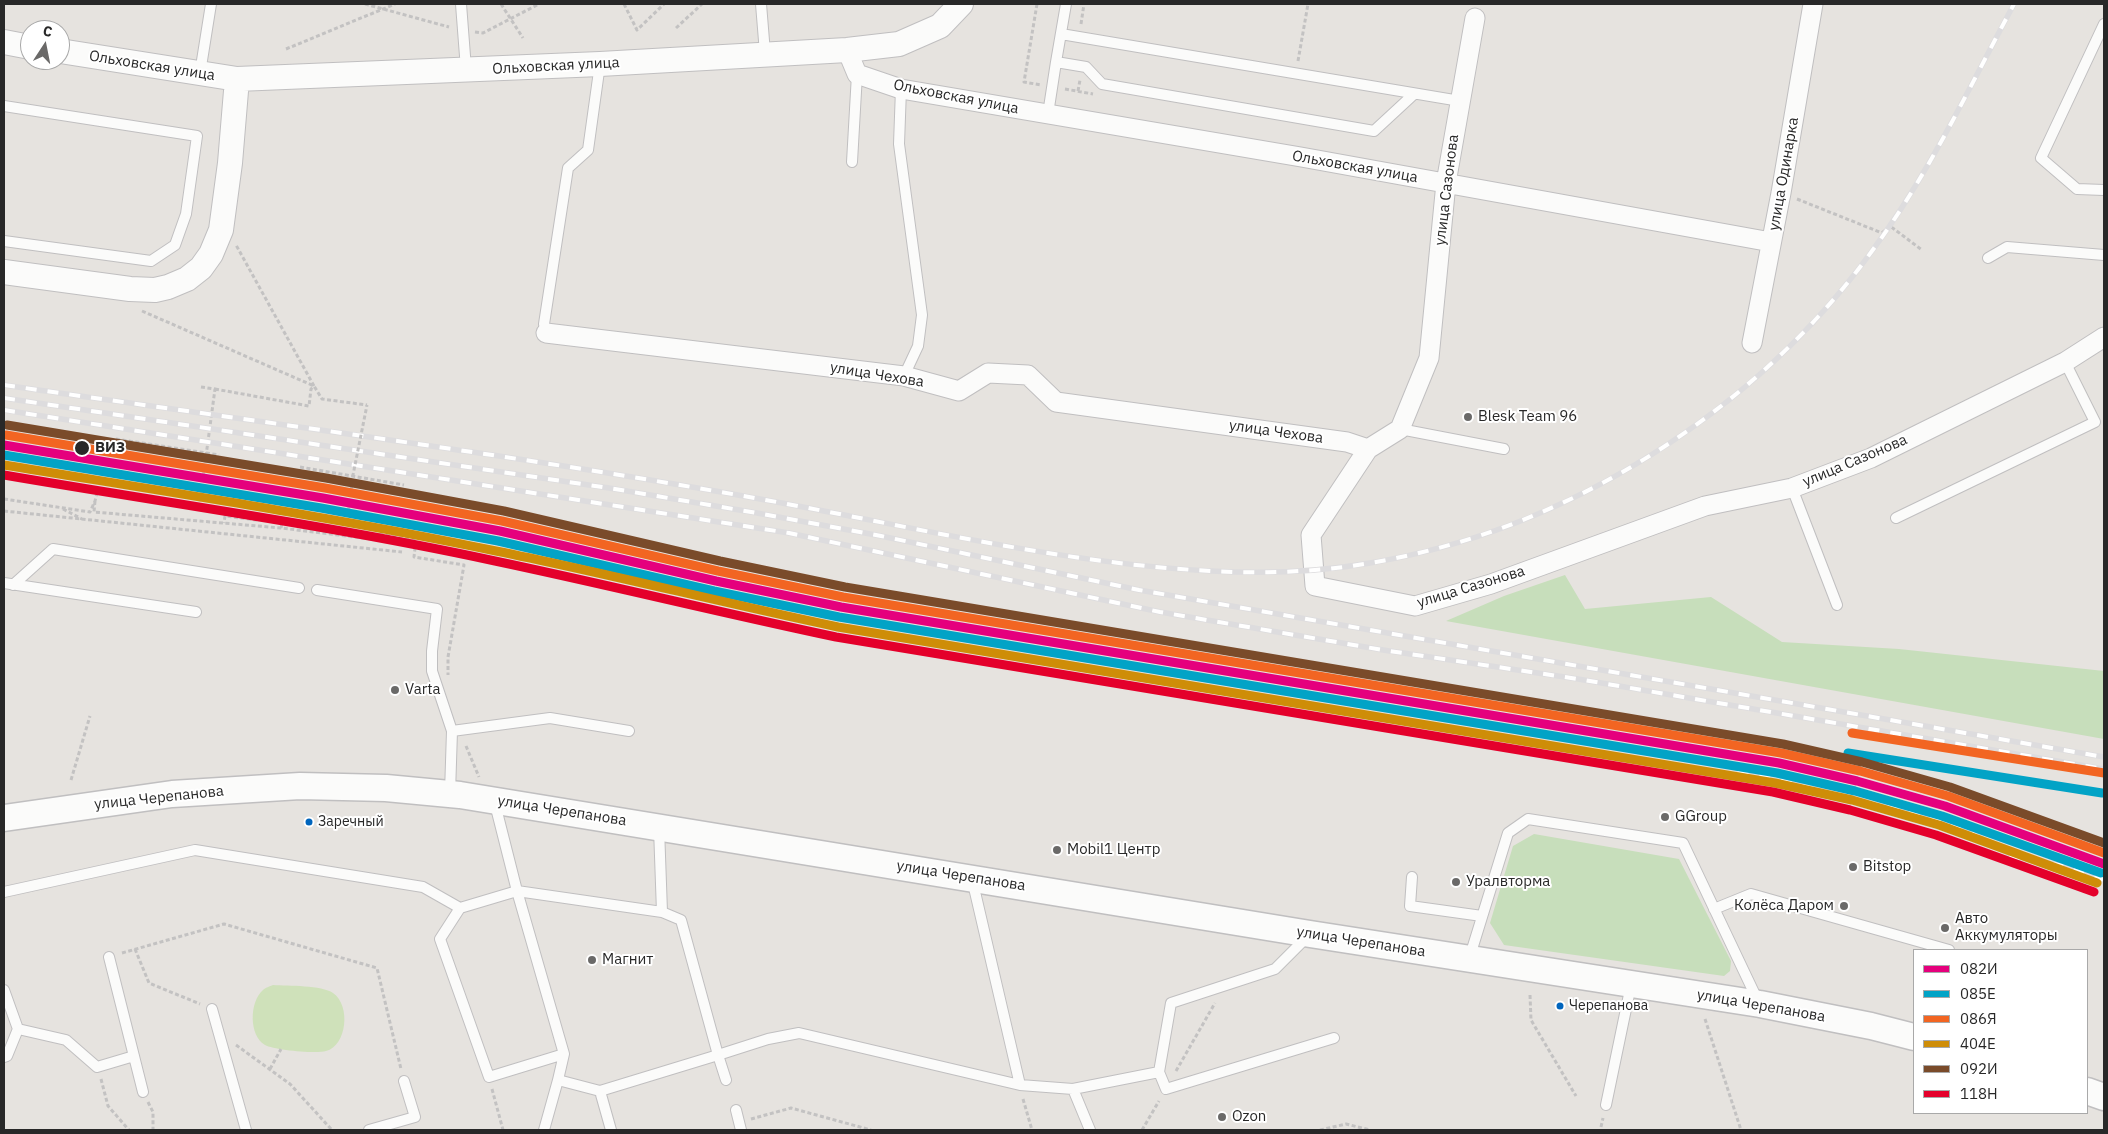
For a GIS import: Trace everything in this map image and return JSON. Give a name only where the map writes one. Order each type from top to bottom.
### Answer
[{"type":"main road","name":"улица Черепанова","points":[[4,818],[172,794],[300,786],[386,788],[450,794],[487,790],[659,827],[1310,934],[1760,1004],[1871,1026],[1913,1038]]},
{"type":"main road","points":[[2088,1091],[2104,1097]]},
{"type":"street","name":"Ольховская улица","points":[[70,53],[237,79],[600,64],[764,53],[847,50],[899,44],[940,26],[961,4]]},
{"type":"street","name":"улица Одинарка","points":[[1752,344],[1781,193],[1813,4]]},
{"type":"street","name":"улица Сазонова","points":[[1475,18],[1446,183],[1429,358],[1400,430],[1368,449],[1311,535],[1315,586],[1415,606],[1491,584],[1705,506],[1792,488],[1871,458],[2065,362],[2104,337]]},
{"type":"street","points":[[4,42],[20,44]]},
{"type":"street","points":[[847,50],[857,74]]},
{"type":"street","name":"Ольховская улица","points":[[857,74],[901,89],[1446,183],[1772,242]]},
{"type":"street","points":[[4,272],[130,289],[155,290],[187,279],[201,268],[211,254],[222,230],[237,79]]},
{"type":"street","name":"улица Чехова","points":[[546,333],[904,376],[959,392],[988,373],[1028,375],[1056,402],[1347,442],[1368,449]]},
{"type":"lane","points":[[200,74],[211,4]]},
{"type":"lane","points":[[461,4],[466,70]]},
{"type":"lane","points":[[761,4],[764,53]]},
{"type":"lane","points":[[1048,114],[1066,4]]},
{"type":"lane","points":[[2104,24],[2041,158],[2077,189],[2104,190]]},
{"type":"lane","points":[[1061,34],[1460,102]]},
{"type":"lane","points":[[1056,62],[1086,67],[1102,84],[1374,131],[1414,94]]},
{"type":"lane","points":[[546,333],[544,324],[568,168],[588,150],[600,64]]},
{"type":"lane","points":[[852,162],[857,74]]},
{"type":"lane","points":[[901,89],[899,144],[922,315],[918,346],[904,376]]},
{"type":"lane","points":[[4,106],[197,136],[186,214],[176,245],[151,261],[4,241]]},
{"type":"lane","points":[[1988,258],[2007,247],[2104,255]]},
{"type":"lane","points":[[1896,518],[2095,422],[2065,362]]},
{"type":"lane","points":[[1400,430],[1504,449]]},
{"type":"lane","points":[[1792,488],[1837,605]]},
{"type":"lane","points":[[8,584],[53,549],[299,588]]},
{"type":"lane","points":[[8,584],[196,612]]},
{"type":"lane","points":[[317,590],[436,609],[432,671],[455,730],[450,794]]},
{"type":"lane","points":[[455,730],[550,718],[629,730]]},
{"type":"lane","points":[[487,790],[564,1054],[544,1130]]},
{"type":"lane","points":[[1469,959],[1508,833],[1528,820],[1683,843],[1760,1004]]},
{"type":"lane","points":[[659,827],[662,912]]},
{"type":"lane","points":[[4,892],[195,850],[423,887],[460,908]]},
{"type":"lane","points":[[1412,877],[1410,906],[1482,916]]},
{"type":"lane","points":[[972,878],[1020,1085]]},
{"type":"lane","points":[[564,1054],[489,1077],[440,939],[460,908],[517,892],[662,912],[681,920],[726,1080]]},
{"type":"lane","points":[[1714,909],[1751,894],[1945,949]]},
{"type":"lane","points":[[1310,934],[1275,969],[1171,1002],[1159,1072],[1166,1090],[1334,1038]]},
{"type":"lane","points":[[109,956],[143,1092]]},
{"type":"lane","points":[[1606,1105],[1631,985]]},
{"type":"lane","points":[[4,990],[18,1029],[7,1056],[4,1057]]},
{"type":"lane","points":[[212,1009],[246,1130]]},
{"type":"lane","points":[[18,1029],[66,1040],[97,1068],[134,1056]]},
{"type":"lane","points":[[558,1080],[600,1091],[768,1039],[799,1033],[1020,1085],[1074,1088],[1159,1072]]},
{"type":"lane","points":[[369,1130],[415,1117],[404,1081]]},
{"type":"lane","points":[[1074,1088],[1090,1130]]},
{"type":"lane","points":[[600,1091],[611,1130]]},
{"type":"lane","points":[[736,1110],[740,1126]]},
{"type":"path","points":[[286,49],[395,4]]},
{"type":"path","points":[[501,4],[522,38]]},
{"type":"path","points":[[624,4],[637,30],[664,4]]},
{"type":"path","points":[[676,28],[702,4]]},
{"type":"path","points":[[1298,61],[1308,4]]},
{"type":"path","points":[[1781,193],[1882,233],[1890,226],[1922,250]]},
{"type":"path","points":[[235,242],[322,398],[367,405],[353,475],[347,522],[284,513],[281,528]]},
{"type":"path","points":[[142,311],[314,386]]},
{"type":"path","points":[[201,387],[309,406],[310,389],[314,386]]},
{"type":"path","points":[[199,508],[215,389]]},
{"type":"path","points":[[116,439],[219,455]]},
{"type":"path","points":[[300,467],[404,485]]},
{"type":"path","points":[[216,511],[225,516],[256,520],[256,517],[221,510],[216,511],[102,492],[97,493],[94,512],[281,528],[371,540],[381,534],[416,539],[414,557],[464,565],[448,657]]},
{"type":"path","points":[[4,499],[90,512],[95,501]]},
{"type":"path","points":[[60,507],[84,520]]},
{"type":"path","points":[[4,510],[84,520],[402,552]]},
{"type":"path","points":[[224,523],[225,516]]},
{"type":"path","points":[[71,780],[90,716]]},
{"type":"path","points":[[455,730],[487,790]]},
{"type":"path","points":[[109,956],[224,924],[377,968],[404,1081]]},
{"type":"path","points":[[135,948],[149,983],[212,1009]]},
{"type":"path","points":[[1142,1130],[1226,985]]},
{"type":"path","points":[[1530,995],[1531,1020],[1576,1096]]},
{"type":"path","points":[[1705,1019],[1741,1130]]},
{"type":"path","points":[[218,1032],[290,1084],[332,1130]]},
{"type":"path","points":[[270,1068],[281,1049]]},
{"type":"path","points":[[97,1068],[108,1106],[129,1130]]},
{"type":"path","points":[[489,1077],[503,1130]]},
{"type":"path","points":[[143,1092],[153,1112],[153,1130]]},
{"type":"path","points":[[740,1126],[791,1108],[871,1130]]},
{"type":"path","points":[[1320,1130],[1346,1124],[1370,1130]]},
{"type":"green space","points":[[1565,575],[1585,609],[1711,597],[1782,642],[1899,649],[2104,671],[2104,739],[1446,621],[1504,596]]},
{"type":"green space","points":[[1534,834],[1679,859],[1731,961],[1730,971],[1724,976],[1504,945],[1490,923],[1513,846]]},
{"type":"green space","points":[[273,985],[304,986],[328,990],[339,999],[344,1015],[344,1025],[342,1034],[333,1048],[321,1052],[295,1051],[270,1047],[260,1041],[254,1027],[253,1010],[258,995],[264,989]]},
{"type":"railway","points":[[4,385],[563,466],[749,497],[979,541],[1095,560],[1153,567],[1251,572],[1291,572],[1370,563],[1443,547],[1515,523],[1585,492],[1651,455],[1714,412],[1772,363],[1825,309],[1893,222],[1948,130],[2014,4]]},
{"type":"railway","points":[[4,398],[609,488],[757,513],[881,536],[1139,590],[2104,757]]},
{"type":"railway","points":[[4,410],[789,533],[1160,612],[1383,650],[1578,679],[2104,769]]},
{"type":"railway","points":[[1738,770],[1923,816],[1964,829],[2014,857],[2070,867],[2104,880]]},
{"type":"transit line","name":"092И","points":[[7,425],[326,478],[504,511],[720,561],[845,587],[1783,744],[1862,762],[1950,787],[2104,843]]},
{"type":"transit line","name":"086Я","points":[[6,435],[325,488],[502,521],[718,571],[843,597],[1781,753],[1860,771],[1948,796],[2104,853]]},
{"type":"transit line","name":"082И","points":[[4,445],[323,498],[500,531],[716,581],[841,607],[1779,763],[1857,781],[1945,806],[2104,864]]},
{"type":"transit line","name":"085Е","points":[[4,455],[321,508],[498,541],[714,591],[839,617],[1777,773],[1855,791],[1942,816],[2101,873]]},
{"type":"transit line","name":"404Е","points":[[4,465],[250,505],[435,539],[581,569],[838,627],[1775,783],[1852,800],[1939,825],[2097,883]]},
{"type":"transit line","name":"118Н","points":[[4,475],[434,548],[836,637],[1773,792],[1850,810],[1936,835],[2094,892]]},
{"type":"transit line","name":"086Я","points":[[1852,733],[2104,773]]},
{"type":"transit line","name":"085Е","points":[[1848,753],[2102,793]]},
{"type":"place","name":"Blesk Team 96","points":[[1468,417]]},
{"type":"place","name":"ВИЗ","points":[[82,448]]},
{"type":"place","name":"Varta","points":[[395,690]]},
{"type":"place","name":"GGroup","points":[[1665,817]]},
{"type":"place","name":"Заречный","points":[[309,822]]},
{"type":"place","name":"Mobil1 Центр","points":[[1057,850]]},
{"type":"place","name":"Bitstop","points":[[1853,867]]},
{"type":"place","name":"Уралвторма","points":[[1456,882]]},
{"type":"place","name":"Колёса Даром","points":[[1844,906]]},
{"type":"place","name":"Авто Аккумуляторы","points":[[1945,928]]},
{"type":"place","name":"Магнит","points":[[592,960]]},
{"type":"place","name":"Черепанова","points":[[1560,1006]]},
{"type":"place","name":"Ozon","points":[[1222,1117]]}]
